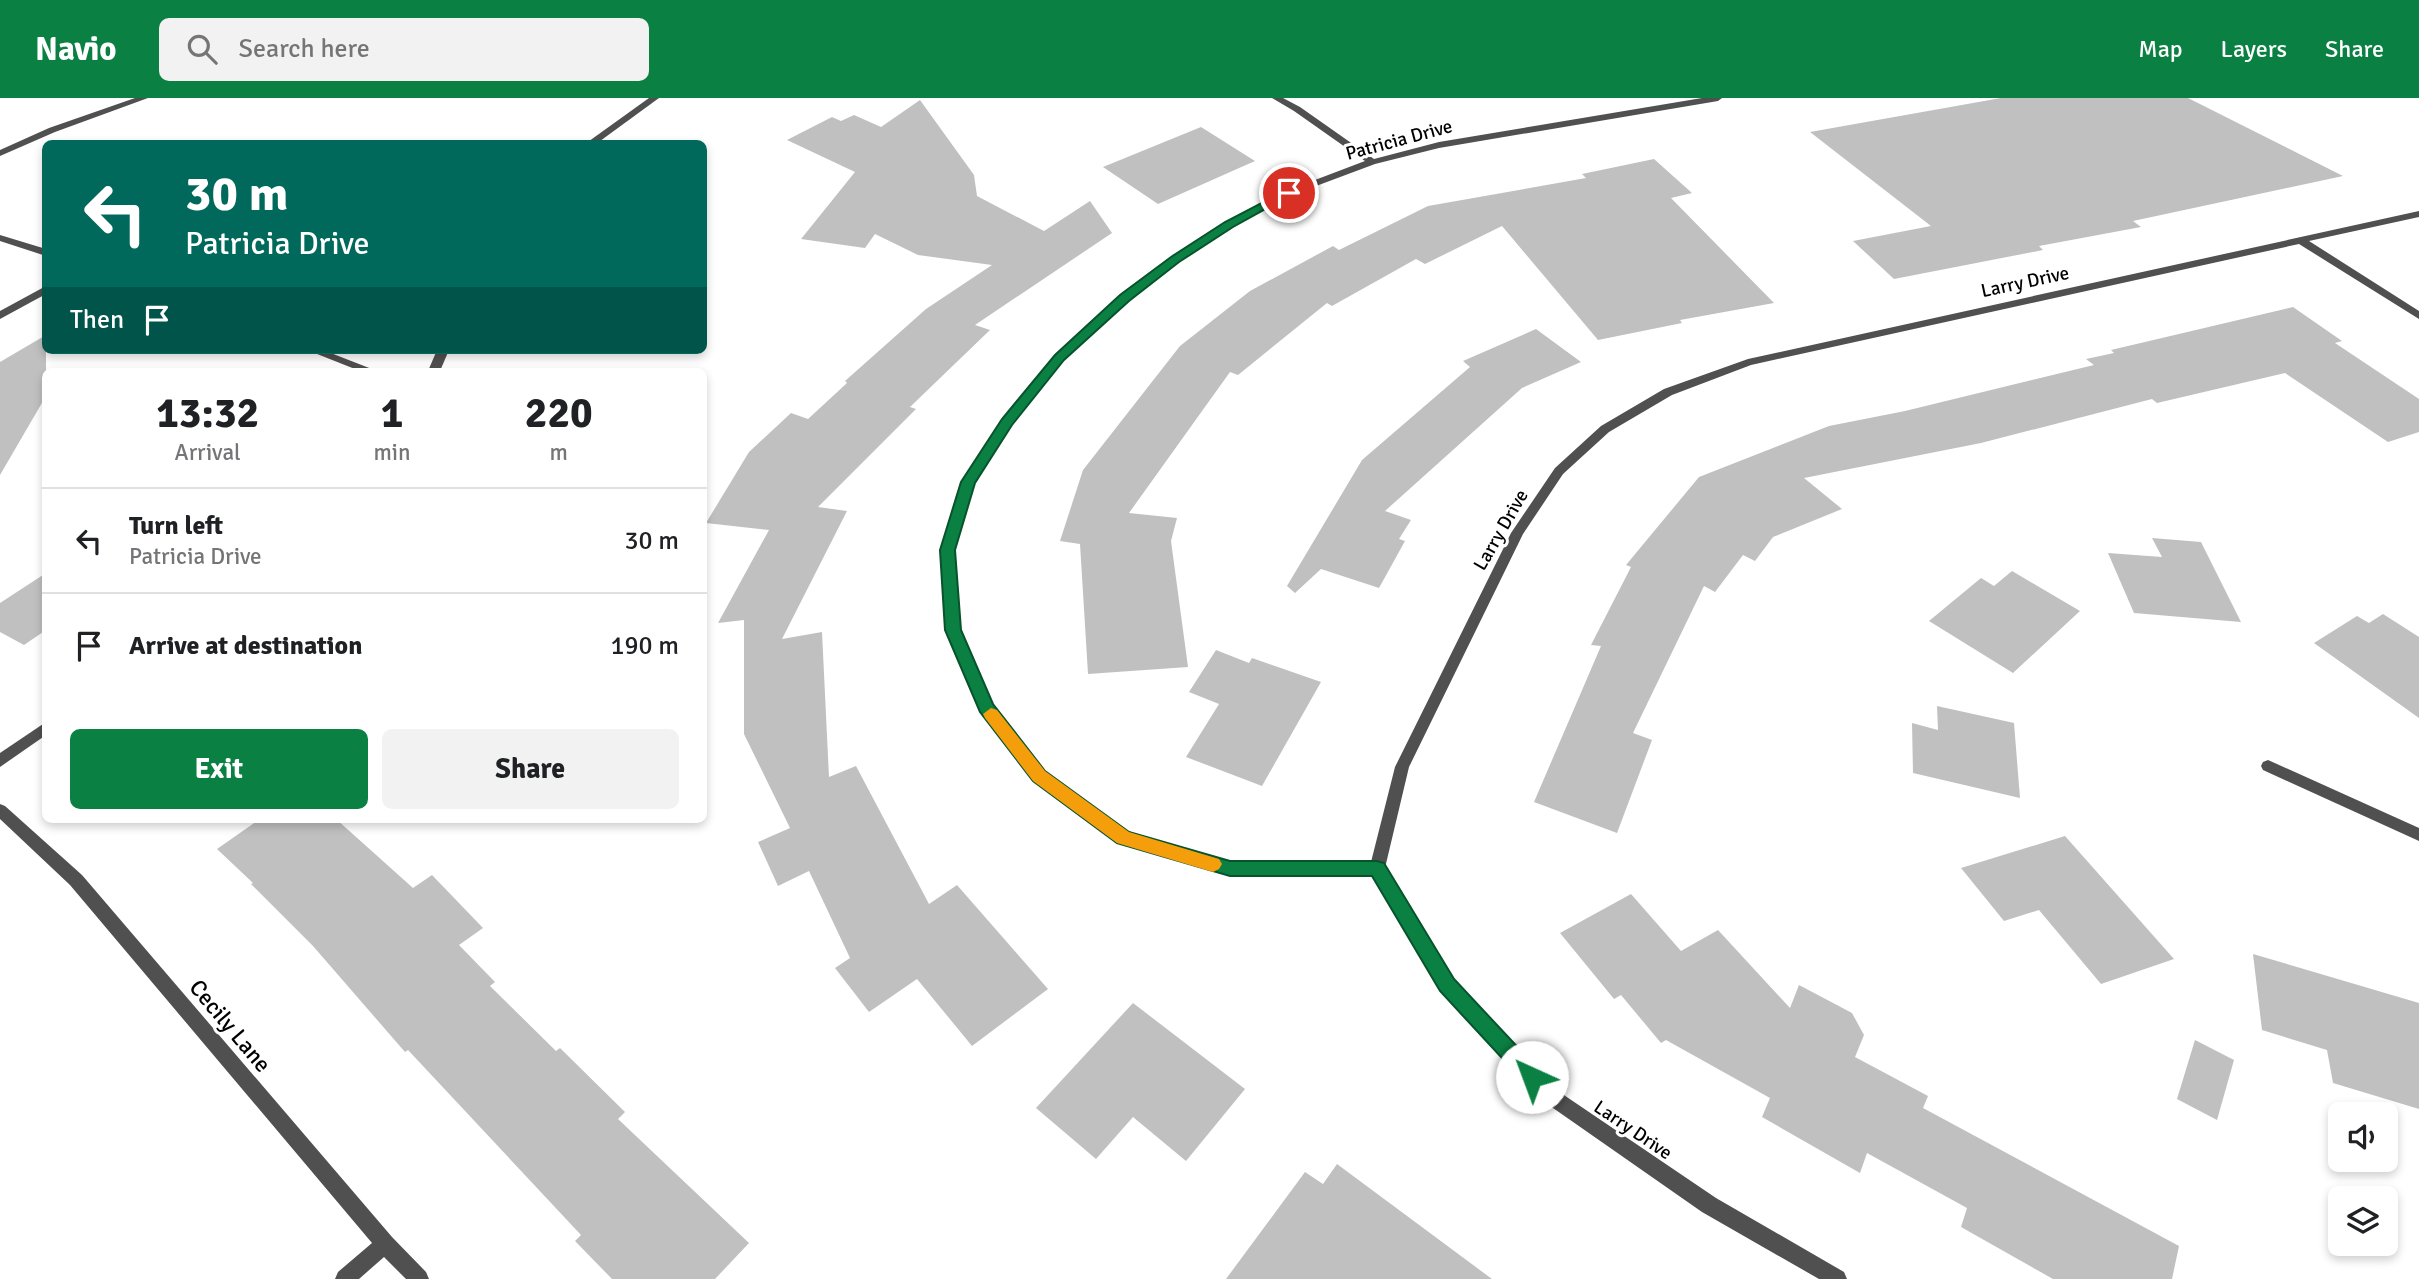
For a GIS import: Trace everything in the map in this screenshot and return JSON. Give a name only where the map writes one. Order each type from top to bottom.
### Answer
[{"type":"street","points":[[0,153],[52,130],[144,98]]},
{"type":"street","points":[[595,140],[655,98]]},
{"type":"street","points":[[1276,98],[1297,109],[1371,162]]},
{"type":"street","name":"Patricia Drive","points":[[1377,869],[1230,869],[1123,838],[1039,776],[986,708],[953,630],[947,550],[968,482],[1007,422],[1060,357],[1115,306],[1175,259],[1229,224],[1289,193],[1371,162],[1439,145],[1718,98]]},
{"type":"street","name":"Larry Drive","points":[[1837,1279],[1709,1205],[1549,1095],[1447,985],[1377,869],[1402,767],[1517,533],[1559,471],[1605,429],[1668,392],[1748,362],[2419,214]]},
{"type":"street","points":[[0,238],[42,252]]},
{"type":"street","points":[[2302,241],[2419,316]]},
{"type":"street","points":[[0,316],[42,291]]},
{"type":"street","points":[[324,354],[363,368]]},
{"type":"street","points":[[0,761],[42,730]]},
{"type":"street","points":[[2268,766],[2419,835]]},
{"type":"street","name":"Cecily Lane","points":[[0,810],[76,880],[385,1244],[419,1279]]},
{"type":"street","points":[[345,1279],[385,1244]]},
{"type":"building","points":[[2001,98],[2188,98],[2343,176],[2133,221],[2141,227],[2039,246],[2043,250],[1894,279],[1853,241],[1931,226],[1810,132]]},
{"type":"building","points":[[920,100],[974,175],[977,196],[1044,231],[1090,201],[1112,233],[975,325],[990,330],[910,407],[916,409],[818,507],[847,511],[782,639],[822,632],[829,777],[856,766],[929,904],[957,885],[1048,989],[972,1046],[917,979],[869,1012],[835,968],[850,958],[809,871],[778,886],[758,842],[790,828],[744,734],[744,620],[718,623],[769,530],[707,523],[749,452],[791,413],[808,419],[847,383],[845,381],[926,309],[992,265],[918,255],[875,234],[865,248],[801,239],[855,172],[787,140],[832,117],[841,121],[854,115],[881,127]]},
{"type":"building","points":[[1201,127],[1255,161],[1158,204],[1103,167]]},
{"type":"building","points":[[1654,159],[1692,193],[1671,198],[1774,303],[1680,320],[1682,323],[1598,340],[1502,226],[1425,264],[1416,259],[1332,306],[1327,303],[1238,375],[1230,372],[1129,513],[1177,518],[1171,541],[1188,667],[1088,674],[1080,544],[1060,541],[1083,470],[1180,346],[1250,291],[1333,246],[1339,250],[1428,206],[1586,178],[1582,174]]},
{"type":"building","points":[[2293,307],[2342,341],[2335,343],[2419,399],[2419,432],[2388,442],[2285,373],[2157,403],[2152,399],[1981,443],[1804,478],[1842,509],[1773,537],[1755,561],[1743,555],[1715,592],[1704,586],[1633,733],[1652,740],[1617,833],[1534,802],[1601,646],[1591,645],[1631,567],[1626,565],[1699,477],[1829,426],[1905,411],[2094,365],[2086,359],[2114,353],[2111,350]]},
{"type":"building","points":[[1536,329],[1581,362],[1522,388],[1385,511],[1411,520],[1399,539],[1405,541],[1379,588],[1321,569],[1295,593],[1287,586],[1362,460],[1470,367],[1463,361]]},
{"type":"building","points":[[42,337],[42,354],[46,354],[46,368],[42,368],[42,403],[0,475],[0,362]]},
{"type":"building","points":[[2152,538],[2201,542],[2241,622],[2134,613],[2108,553],[2162,557]]},
{"type":"building","points":[[2012,571],[2080,611],[2013,673],[1929,621],[1981,578],[1994,586]]},
{"type":"building","points":[[42,576],[42,633],[24,645],[0,632],[0,603]]},
{"type":"building","points":[[2383,614],[2419,637],[2419,718],[2314,643],[2357,616],[2369,623]]},
{"type":"building","points":[[1216,650],[1249,663],[1252,658],[1321,682],[1262,786],[1186,757],[1219,704],[1189,692]]},
{"type":"building","points":[[1937,706],[2014,723],[2020,798],[1913,773],[1912,723],[1938,730]]},
{"type":"building","points":[[254,823],[340,823],[413,888],[432,875],[483,928],[459,945],[495,982],[490,986],[556,1051],[560,1048],[625,1112],[618,1119],[749,1243],[715,1279],[612,1279],[575,1241],[581,1235],[408,1050],[405,1052],[313,946],[217,849]]},
{"type":"building","points":[[2065,836],[2174,959],[2101,984],[2039,910],[2004,921],[1961,868]]},
{"type":"building","points":[[1631,894],[1681,951],[1718,930],[1790,1008],[1799,985],[1852,1013],[1864,1035],[1855,1057],[1928,1096],[1923,1108],[2179,1246],[2172,1279],[2053,1279],[1961,1227],[1967,1208],[1867,1153],[1860,1173],[1762,1117],[1770,1098],[1666,1040],[1661,1043],[1621,995],[1614,999],[1560,933]]},
{"type":"building","points":[[2253,954],[2419,1003],[2419,1109],[2333,1083],[2327,1050],[2262,1030]]},
{"type":"building","points":[[1133,1003],[1245,1089],[1186,1161],[1133,1117],[1096,1159],[1036,1108]]},
{"type":"building","points":[[2195,1040],[2234,1060],[2217,1120],[2177,1099]]},
{"type":"building","points":[[1337,1164],[1492,1279],[1226,1279],[1305,1172],[1323,1184]]},
{"type":"slow traffic","points":[[991,714],[1039,776],[1123,838],[1213,864]]},
{"type":"route","points":[[1289,193],[1229,224],[1175,259],[1124,298],[1060,357],[1007,422],[968,482],[947,550],[953,630],[986,708],[1039,776],[1123,838],[1230,869],[1377,869],[1447,985],[1532,1077]]}]
